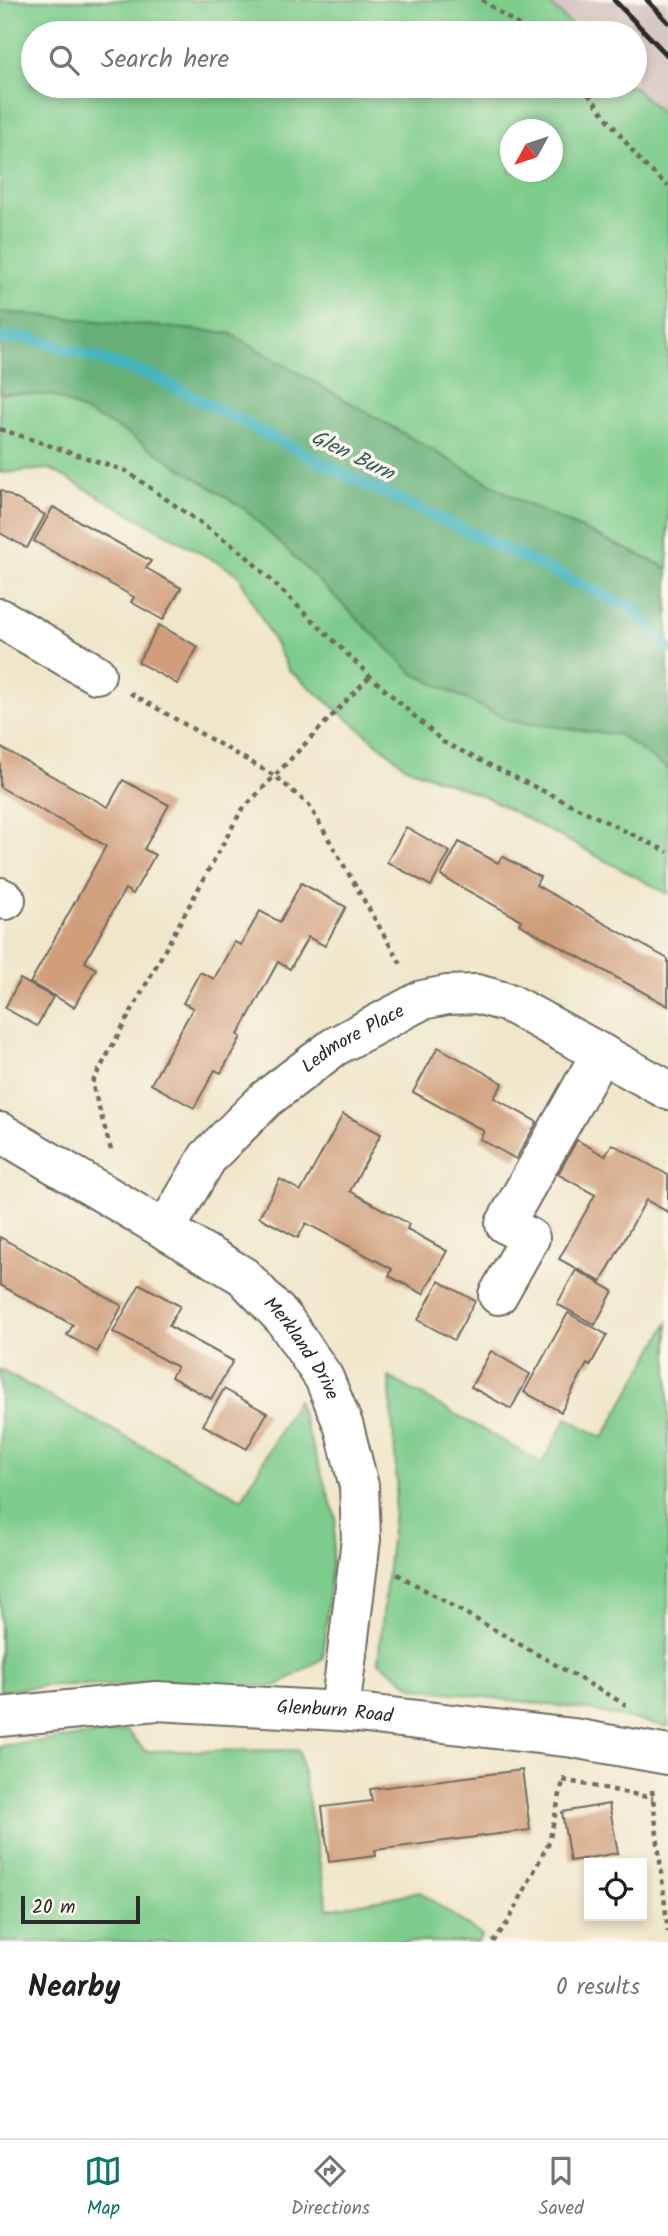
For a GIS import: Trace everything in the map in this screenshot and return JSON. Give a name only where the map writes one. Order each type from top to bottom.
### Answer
[{"type":"street","points":[[3,626],[96,674]]},
{"type":"street","name":"Ledmore Place","points":[[165,1230],[208,1157],[266,1099],[334,1047],[422,1000],[447,995],[477,994],[509,1003],[668,1090]]},
{"type":"street","points":[[498,1295],[530,1238],[505,1224],[601,1053]]},
{"type":"street","name":"Merkland Drive","points":[[0,1132],[243,1276],[284,1319],[324,1378],[344,1427],[359,1486],[359,1552],[340,1711]]},
{"type":"street","name":"Glenburn Road","points":[[0,1717],[156,1701],[340,1711],[573,1738],[657,1752]]},
{"type":"path","points":[[482,0],[513,21]]},
{"type":"path","points":[[591,98],[642,163],[668,186]]},
{"type":"path","points":[[0,429],[126,471],[242,552],[370,677],[443,742],[668,852]]},
{"type":"path","points":[[96,674],[275,776],[309,805],[422,1000]]},
{"type":"path","points":[[127,1207],[92,1083],[241,811],[370,677]]},
{"type":"path","points":[[359,1552],[637,1711],[657,1752],[653,1798],[668,1932]]},
{"type":"path","points":[[493,1942],[508,1922],[549,1842],[573,1738]]},
{"type":"path","points":[[563,1780],[653,1798]]},
{"type":"shaded area","points":[[546,0],[668,0],[668,120],[645,98],[647,21],[567,21]]},
{"type":"green space","points":[[0,0],[546,0],[567,21],[21,21],[21,98],[645,98],[668,120],[668,568],[524,503],[229,333],[0,312]]},
{"type":"green space","points":[[0,312],[229,333],[524,503],[668,568],[668,769],[619,735],[511,721],[414,674],[246,510],[125,432],[52,395],[0,393]]},
{"type":"green space","points":[[0,393],[51,394],[125,432],[246,510],[414,674],[511,721],[619,735],[668,769],[668,894],[486,797],[406,767],[289,670],[238,574],[50,469],[0,473]]},
{"type":"green space","points":[[668,1323],[668,1727],[589,1710],[415,1688],[378,1661],[397,1482],[389,1377],[542,1463],[567,1418],[603,1438]]},
{"type":"green space","points":[[0,1370],[242,1499],[297,1400],[336,1518],[323,1658],[277,1686],[52,1685],[0,1691]]},
{"type":"green space","points":[[127,1731],[145,1751],[299,1750],[328,1909],[420,1892],[482,1936],[478,1942],[0,1942],[0,1746]]},
{"type":"building","points":[[0,490],[45,515],[27,548],[0,533]]},
{"type":"building","points":[[53,507],[151,561],[146,568],[181,588],[163,620],[131,602],[134,597],[34,541]]},
{"type":"building","points":[[159,625],[198,647],[177,684],[138,662]]},
{"type":"building","points":[[0,747],[108,807],[123,780],[169,805],[144,849],[155,855],[133,894],[125,889],[85,962],[96,969],[74,1007],[30,983],[106,846],[0,787]]},
{"type":"building","points":[[406,827],[450,852],[431,886],[387,862]]},
{"type":"building","points":[[459,842],[498,863],[502,856],[540,877],[536,885],[668,959],[668,1006],[519,924],[521,920],[441,876]]},
{"type":"building","points":[[301,883],[346,907],[325,946],[308,937],[290,969],[278,962],[238,1035],[241,1037],[221,1073],[215,1070],[194,1108],[151,1084],[193,1008],[183,1003],[200,972],[214,979],[234,942],[241,945],[260,911],[280,922]]},
{"type":"building","points":[[20,979],[53,997],[37,1026],[5,1008]]},
{"type":"building","points":[[438,1047],[503,1083],[494,1098],[537,1122],[516,1159],[480,1139],[484,1131],[413,1092]]},
{"type":"building","points":[[343,1114],[381,1134],[350,1191],[409,1224],[407,1229],[447,1251],[423,1294],[389,1276],[392,1269],[306,1223],[298,1238],[259,1217],[280,1179],[301,1191]]},
{"type":"building","points":[[577,1140],[605,1156],[612,1144],[668,1175],[668,1212],[646,1200],[601,1282],[559,1259],[595,1195],[558,1174]]},
{"type":"building","points":[[0,1237],[122,1306],[97,1352],[67,1335],[73,1325],[0,1285]]},
{"type":"building","points":[[576,1270],[613,1291],[595,1325],[557,1304]]},
{"type":"building","points":[[439,1281],[475,1301],[454,1340],[418,1320]]},
{"type":"building","points":[[140,1284],[180,1306],[169,1326],[233,1361],[211,1399],[171,1377],[177,1367],[113,1332]]},
{"type":"building","points":[[568,1313],[607,1335],[590,1366],[587,1364],[561,1412],[524,1392]]},
{"type":"building","points":[[491,1351],[530,1374],[511,1409],[471,1387]]},
{"type":"building","points":[[224,1389],[267,1413],[247,1449],[203,1425]]},
{"type":"building","points":[[522,1770],[530,1830],[375,1850],[376,1856],[329,1862],[322,1807],[372,1801],[370,1789]]},
{"type":"building","points":[[609,1804],[618,1853],[570,1861],[562,1812]]},
{"type":"waterway","name":"Glen Burn","points":[[0,339],[27,337],[153,376],[352,478],[634,609],[668,649]]},
{"type":"railway","points":[[614,0],[634,21]]},
{"type":"railway","points":[[647,0],[668,22]]},
{"type":"railway","points":[[647,34],[668,56]]}]
